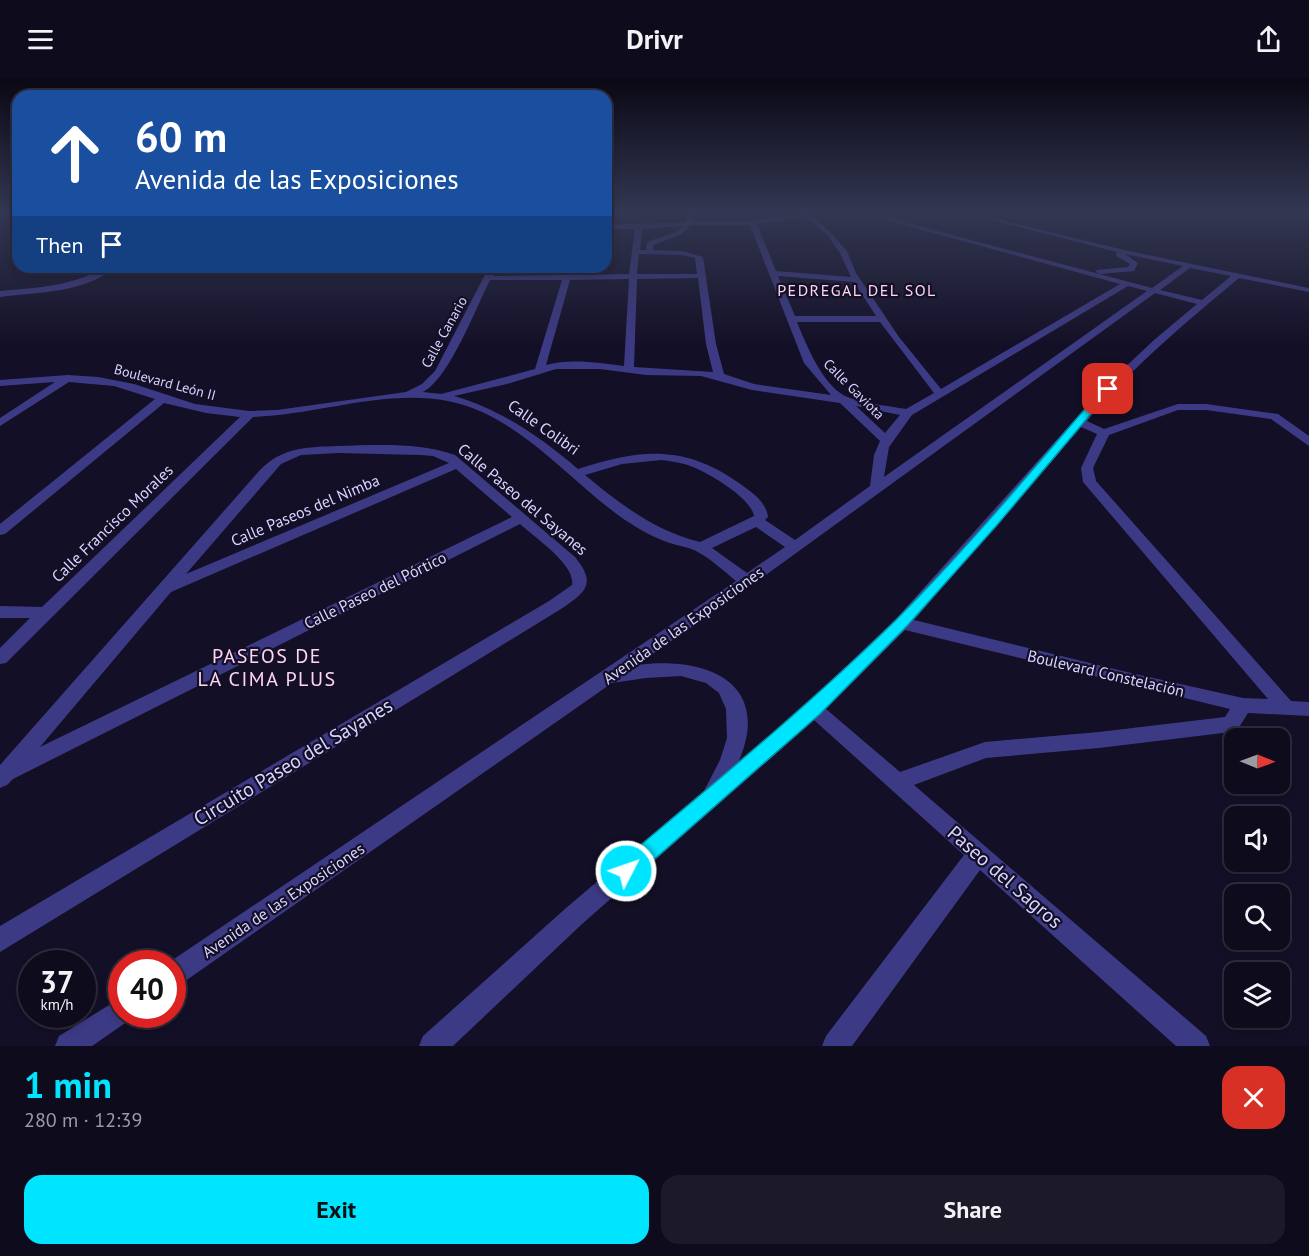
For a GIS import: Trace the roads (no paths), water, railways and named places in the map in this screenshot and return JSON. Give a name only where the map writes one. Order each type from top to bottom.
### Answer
[{"type":"street","points":[[629,370],[635,256]]},
{"type":"street","points":[[695,256],[699,257],[711,344],[719,376]]},
{"type":"street","name":"Calle Gaviota","points":[[766,256],[809,363],[824,382],[885,439]]},
{"type":"street","points":[[845,256],[856,280],[916,366],[940,394]]},
{"type":"street","points":[[1021,256],[1204,303]]},
{"type":"street","points":[[1061,267],[1115,272],[1133,267],[1134,263],[1122,256]]},
{"type":"street","points":[[1144,256],[1309,290]]},
{"type":"street","points":[[1188,266],[1214,284]]},
{"type":"street","name":"Avenida de las Exposiciones","points":[[186,965],[747,581],[1188,266]]},
{"type":"street","points":[[0,294],[66,286],[101,273]]},
{"type":"street","name":"Calle Canario","points":[[404,396],[426,386],[439,372],[491,273]]},
{"type":"street","points":[[489,278],[555,273]]},
{"type":"street","points":[[540,369],[568,273]]},
{"type":"street","points":[[584,273],[702,276]]},
{"type":"street","points":[[773,273],[856,280]]},
{"type":"street","points":[[433,1046],[574,916],[814,709],[902,623],[1116,381],[1204,303],[1214,284],[1236,276]]},
{"type":"street","points":[[877,489],[877,464],[885,439],[908,413],[1126,284]]},
{"type":"street","points":[[791,319],[883,319]]},
{"type":"street","points":[[437,396],[503,382],[540,369],[575,365],[719,376],[752,387],[908,413]]},
{"type":"street","points":[[0,423],[68,378]]},
{"type":"street","name":"Boulevard León II","points":[[0,383],[68,378],[133,387],[162,399],[215,411],[250,414]]},
{"type":"street","name":"Calle Colibri","points":[[250,414],[404,396],[437,396],[464,402],[518,427],[635,519],[665,536],[701,547],[747,581]]},
{"type":"street","points":[[0,531],[162,399]]},
{"type":"street","points":[[1309,442],[1274,417],[1206,407],[1178,407],[1104,434],[1087,468],[1090,482],[1286,707],[1309,709]]},
{"type":"street","name":"Calle Francisco Morales","points":[[0,658],[250,414]]},
{"type":"street","points":[[1080,422],[1104,434]]},
{"type":"street","name":"Calle Paseo del Sayanes","points":[[167,588],[274,465],[289,454],[317,450],[427,452],[443,455],[457,464],[570,560],[581,575],[582,581]]},
{"type":"street","points":[[578,473],[635,457],[687,459],[723,477],[758,506],[761,517],[701,547]]},
{"type":"street","name":"Calle Paseos del Nimba","points":[[167,588],[457,464]]},
{"type":"street","name":"Calle Paseo del Pórtico","points":[[2,777],[521,518]]},
{"type":"street","points":[[757,521],[795,547]]},
{"type":"street","name":"Circuito Paseo del Sayanes","points":[[0,940],[555,605],[577,589],[582,581]]},
{"type":"street","points":[[2,777],[167,588]]},
{"type":"street","points":[[0,612],[46,614]]},
{"type":"street","name":"Boulevard Constelación","points":[[902,623],[1131,680],[1244,705],[1286,707],[1309,719]]},
{"type":"street","points":[[608,677],[676,669],[698,672],[715,679],[729,691],[736,708],[739,726],[734,749],[712,796]]},
{"type":"street","points":[[898,782],[985,750],[1099,740],[1231,724],[1244,705]]},
{"type":"street","name":"Paseo del Sagros","points":[[814,709],[1196,1046]]},
{"type":"street","points":[[836,1046],[979,853]]},
{"type":"street","points":[[69,1046],[108,1020]]},
{"type":"district","name":"PEDREGAL DEL SOL","points":[[857,290]]},
{"type":"district","name":"PASEOS DE LA CIMA PLUS","points":[[267,668]]}]
